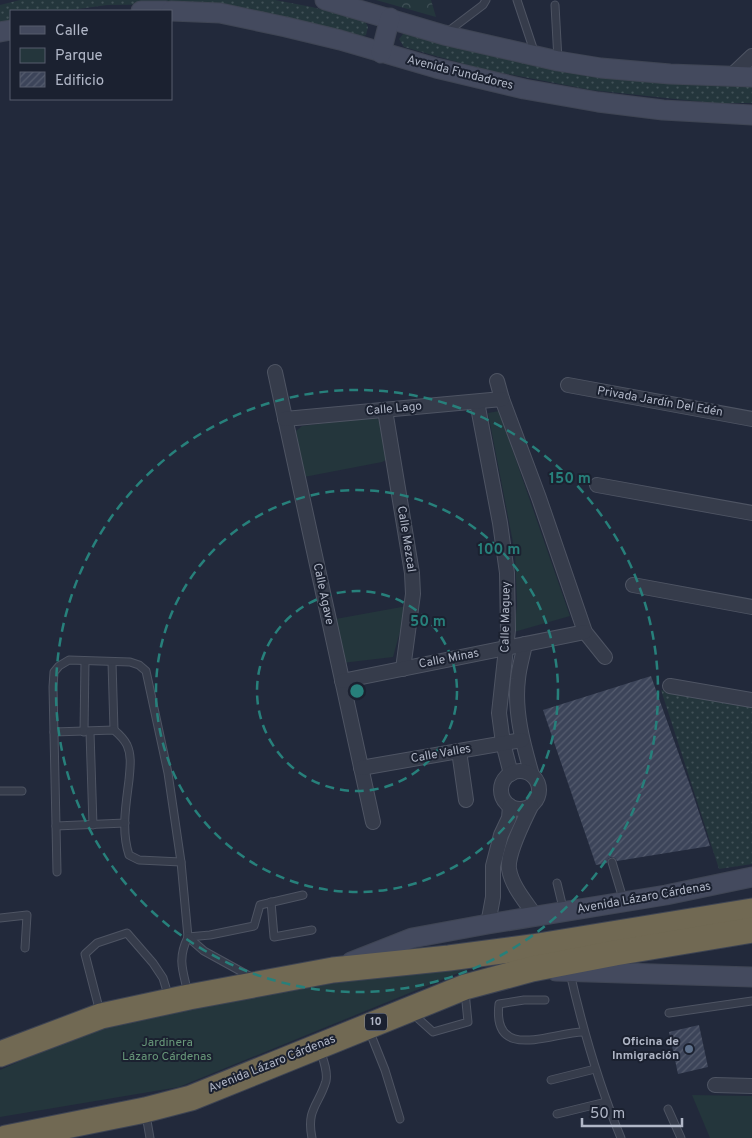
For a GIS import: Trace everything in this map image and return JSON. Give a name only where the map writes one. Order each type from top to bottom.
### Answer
[{"type":"highway","name":"Avenida Lázaro Cárdenas","points":[[6,1138],[145,1110],[191,1098],[367,1025],[465,987],[532,969],[615,953],[751,916]]},
{"type":"highway","name":"Avenida Lázaro Cárdenas","points":[[0,1054],[101,1016],[261,983],[333,970],[449,958],[751,916]]},
{"type":"main road","points":[[325,0],[444,35],[558,61],[601,68],[670,74],[752,77]]},
{"type":"main road","name":"Avenida Fundadores","points":[[172,12],[220,13],[304,31],[381,53],[524,89],[598,102],[663,110],[752,115]]},
{"type":"main road","points":[[381,53],[390,18]]},
{"type":"main road","name":"Avenida Lázaro Cárdenas","points":[[333,970],[412,938],[752,878]]},
{"type":"main road","name":"Avenida Lázaro Cárdenas","points":[[532,969],[570,972],[752,977]]},
{"type":"street","points":[[731,76],[752,56]]},
{"type":"street","name":"Calle Agave","points":[[275,372],[373,822]]},
{"type":"street","points":[[497,381],[585,632],[605,657]]},
{"type":"street","name":"Privada Jardín Del Edén","points":[[568,385],[752,419]]},
{"type":"street","name":"Calle Lago","points":[[285,419],[502,399]]},
{"type":"street","name":"Calle Maguey","points":[[478,402],[507,573],[508,630],[499,713],[503,743],[511,774]]},
{"type":"street","name":"Calle Mezcal","points":[[385,410],[413,594],[403,669]]},
{"type":"street","points":[[597,485],[752,513]]},
{"type":"street","points":[[632,584],[752,606]]},
{"type":"street","name":"Calle Minas","points":[[342,681],[585,632]]},
{"type":"street","name":"Calle Maguey","points":[[525,644],[518,678],[517,699],[522,740],[532,775]]},
{"type":"street","points":[[670,686],[752,700]]},
{"type":"street","name":"Calle Valles","points":[[361,768],[522,740]]},
{"type":"street","points":[[459,751],[466,800]]},
{"type":"street","points":[[531,806],[520,809],[510,806],[503,799],[501,790],[504,780],[511,774],[522,771],[532,775],[539,785],[538,797],[531,806],[514,843],[509,867],[519,894],[536,916]]},
{"type":"street","points":[[488,924],[493,897],[493,866],[501,835],[509,818],[510,806]]},
{"type":"street","points":[[493,866],[509,867]]},
{"type":"street","points":[[715,1085],[752,1086]]},
{"type":"lane","points":[[444,35],[483,5],[486,0]]},
{"type":"lane","points":[[518,0],[536,56]]},
{"type":"lane","points":[[556,5],[558,61]]},
{"type":"lane","points":[[57,872],[54,672],[59,666],[69,660],[130,662],[139,665],[146,671],[168,773],[181,862],[188,937],[182,948],[179,999]]},
{"type":"lane","points":[[85,661],[93,825]]},
{"type":"lane","points":[[112,662],[114,730]]},
{"type":"lane","points":[[54,732],[114,730],[122,736],[128,746],[131,759],[125,823],[126,847],[129,855],[139,860],[181,862]]},
{"type":"lane","points":[[0,791],[22,791]]},
{"type":"lane","points":[[56,826],[125,823]]},
{"type":"lane","points":[[612,862],[624,902]]},
{"type":"lane","points":[[557,884],[564,912]]},
{"type":"lane","points":[[188,937],[210,935],[254,926],[260,905],[303,895]]},
{"type":"lane","points":[[271,902],[274,937],[312,930]]},
{"type":"lane","points":[[0,918],[27,915],[25,948]]},
{"type":"lane","points":[[101,1016],[85,954],[98,943],[127,933],[153,963],[179,999]]},
{"type":"lane","points":[[188,937],[204,952],[261,983]]},
{"type":"lane","points":[[570,972],[583,1032],[620,1138]]},
{"type":"lane","points":[[407,1010],[433,1032],[468,1022],[465,987]]},
{"type":"lane","points":[[545,1000],[524,1000],[499,1004],[497,1018],[506,1034],[512,1039],[523,1041],[569,1032],[583,1032]]},
{"type":"lane","points":[[669,1013],[752,1002]]},
{"type":"lane","points":[[367,1025],[385,1070],[400,1119]]},
{"type":"lane","points":[[312,1138],[310,1121],[326,1080],[326,1067],[319,1045]]},
{"type":"lane","points":[[551,1080],[595,1069]]},
{"type":"lane","points":[[557,1114],[606,1102]]},
{"type":"lane","points":[[668,1109],[681,1138]]},
{"type":"lane","points":[[145,1110],[150,1138]]},
{"type":"green space","points":[[20,0],[275,0],[312,7],[365,21],[368,27],[366,35],[359,37],[186,4],[107,5],[71,10],[10,10],[10,22],[0,24],[0,5]]},
{"type":"green space","points":[[376,0],[431,0],[436,17]]},
{"type":"green space","points":[[414,32],[752,85],[752,103],[713,103],[591,90],[482,69],[404,47],[399,39],[404,33]]},
{"type":"green space","points":[[499,411],[570,616],[514,632],[517,605],[515,553],[488,413]]},
{"type":"green space","points":[[375,417],[380,421],[388,459],[382,462],[304,477],[296,431],[302,426]]},
{"type":"green space","points":[[407,606],[393,657],[342,663],[330,620]]},
{"type":"green space","points":[[661,690],[752,707],[752,864],[719,869]]},
{"type":"green space","name":"Jardinera Lázaro Cárdenas","points":[[477,959],[478,965],[179,1087],[0,1117],[0,1070],[107,1022]]},
{"type":"green space","points":[[692,1095],[752,1096],[752,1138],[710,1138]]},
{"type":"building","points":[[651,676],[710,846],[617,861],[611,857],[607,863],[596,865],[543,710]]},
{"type":"building","name":"Oficina de Inmigración","points":[[699,1025],[708,1067],[678,1074],[669,1032]]},
{"type":"place","name":"Oficina de Inmigración","points":[[689,1049]]}]
